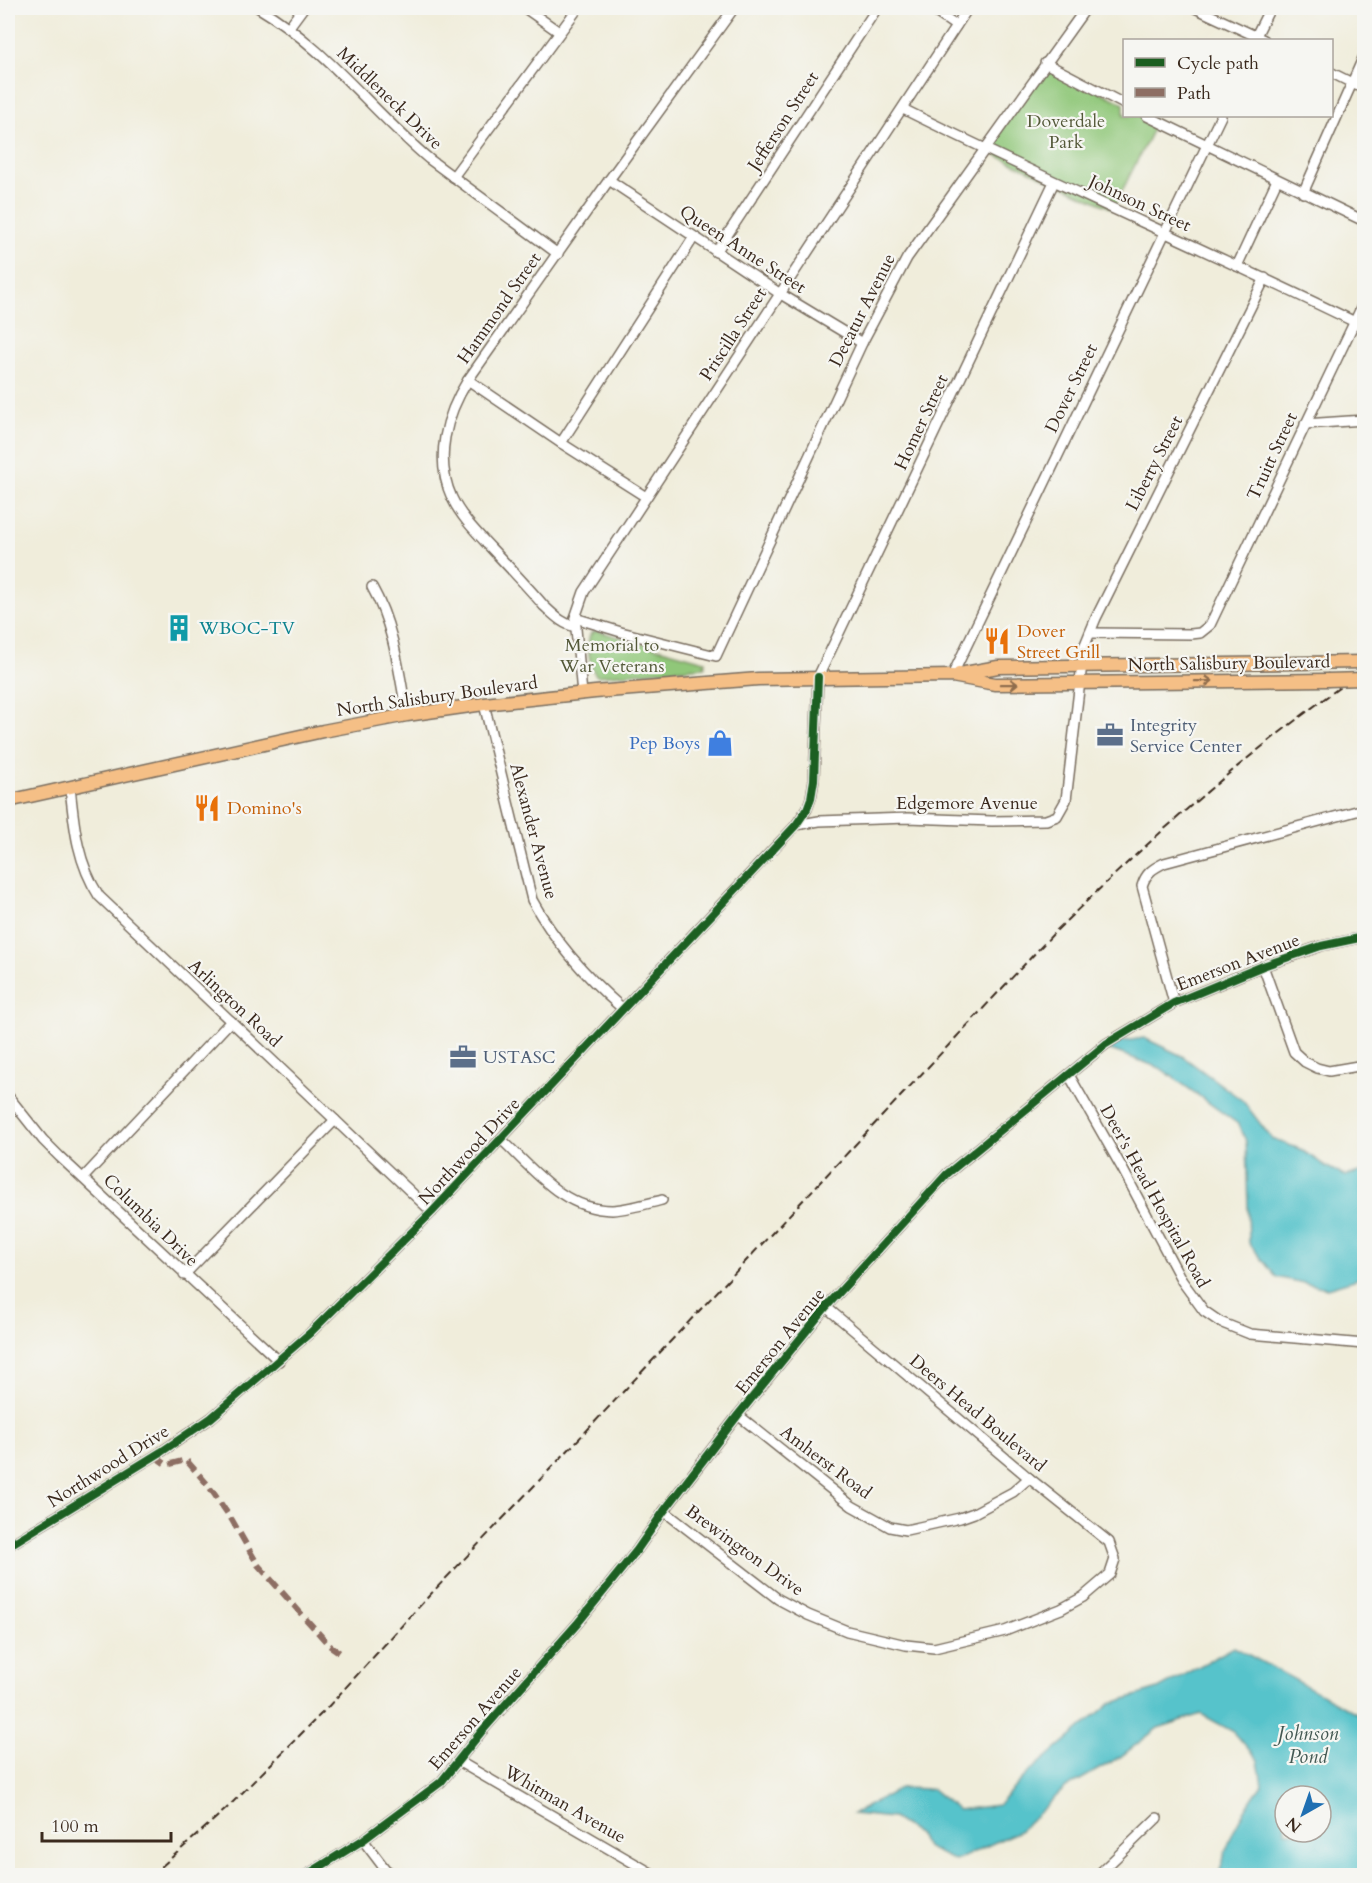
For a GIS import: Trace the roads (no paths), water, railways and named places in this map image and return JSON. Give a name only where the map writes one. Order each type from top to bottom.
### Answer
[{"type":"main road","name":"North Salisbury Boulevard","points":[[8,801],[302,735],[407,715],[484,704],[745,680],[952,676],[998,667],[1365,662]]},
{"type":"main road","name":"North Salisbury Boulevard","points":[[952,676],[995,684],[1365,679]]},
{"type":"street","name":"Middleneck Drive","points":[[259,8],[289,27],[329,62],[409,143],[558,254]]},
{"type":"street","points":[[289,27],[303,8]]},
{"type":"street","points":[[525,8],[559,32]]},
{"type":"street","points":[[453,177],[578,8]]},
{"type":"street","name":"Hammond Street","points":[[716,656],[575,622],[567,625],[558,619],[472,528],[452,498],[446,482],[444,441],[456,400],[468,380],[734,8]]},
{"type":"street","name":"Jefferson Street","points":[[716,252],[877,8]]},
{"type":"street","points":[[930,8],[956,26]]},
{"type":"street","name":"Priscilla Street","points":[[582,694],[575,622],[584,592],[969,8]]},
{"type":"street","name":"Decatur Avenue","points":[[716,656],[862,343],[907,258],[1086,8]]},
{"type":"street","points":[[1195,8],[1258,39],[1270,8]]},
{"type":"street","points":[[1303,193],[1365,56]]},
{"type":"street","points":[[1045,63],[1123,103]]},
{"type":"street","points":[[1333,74],[1365,89]]},
{"type":"street","name":"Johnson Street","points":[[903,109],[985,150],[1360,322]]},
{"type":"street","points":[[1149,117],[1365,221]]},
{"type":"street","name":"Dover Street","points":[[952,676],[1220,117]]},
{"type":"street","name":"Queen Anne Street","points":[[609,180],[779,293],[862,343]]},
{"type":"street","points":[[1237,266],[1277,180]]},
{"type":"street","name":"Homer Street","points":[[818,677],[1054,182]]},
{"type":"street","points":[[561,443],[694,237]]},
{"type":"street","name":"Liberty Street","points":[[1081,665],[1084,647],[1090,633],[1265,278]]},
{"type":"street","name":"Truitt Street","points":[[1090,633],[1191,634],[1200,633],[1210,625],[1305,424],[1360,322],[1365,302]]},
{"type":"street","points":[[468,380],[646,497]]},
{"type":"street","points":[[1305,424],[1365,420]]},
{"type":"street","points":[[372,587],[390,627],[407,715]]},
{"type":"street","name":"Edgemore Avenue","points":[[796,825],[819,821],[908,818],[1046,820],[1057,816],[1066,800],[1081,665]]},
{"type":"street","name":"Northwood Drive","points":[[8,1546],[158,1454],[211,1418],[279,1360],[357,1288],[432,1212],[796,825],[807,809],[814,780],[818,677]]},
{"type":"street","name":"Alexander Avenue","points":[[484,704],[532,900],[566,952],[595,984],[623,1009]]},
{"type":"street","name":"Arlington Road","points":[[70,787],[75,837],[86,874],[99,896],[432,1212]]},
{"type":"street","points":[[1174,1003],[1142,886],[1145,877],[1152,869],[1164,863],[1365,808]]},
{"type":"street","name":"Emerson Avenue","points":[[305,1875],[363,1840],[441,1782],[577,1624],[637,1550],[738,1415],[826,1307],[947,1174],[1106,1044],[1174,1003],[1263,966],[1321,946],[1365,937]]},
{"type":"street","points":[[1263,966],[1294,1052],[1305,1062],[1329,1071],[1365,1065]]},
{"type":"street","points":[[83,1178],[231,1021]]},
{"type":"street","name":"Deer's Head Hospital Road","points":[[1069,1075],[1182,1281],[1204,1311],[1220,1322],[1250,1334],[1365,1344]]},
{"type":"street","name":"Columbia Drive","points":[[8,1096],[43,1140],[184,1275],[279,1360]]},
{"type":"street","points":[[184,1275],[335,1120]]},
{"type":"street","points":[[501,1139],[558,1193],[574,1203],[591,1208],[614,1210],[662,1200]]},
{"type":"street","name":"Deers Head Boulevard","points":[[826,1307],[1029,1478],[1109,1542]]},
{"type":"street","name":"Amherst Road","points":[[738,1415],[852,1506],[890,1527],[906,1530],[975,1513],[1012,1492],[1029,1478]]},
{"type":"street","name":"Brewington Drive","points":[[664,1512],[778,1599],[808,1615],[858,1634],[906,1645],[934,1648],[1005,1631],[1061,1610],[1083,1597],[1110,1574],[1115,1559],[1109,1542]]},
{"type":"street","name":"Whitman Avenue","points":[[458,1761],[656,1875]]},
{"type":"street","points":[[1097,1875],[1157,1818]]},
{"type":"street","points":[[363,1840],[385,1869],[394,1875]]},
{"type":"water","points":[[1144,1038],[1182,1056],[1243,1101],[1272,1139],[1300,1149],[1345,1176],[1364,1171],[1364,1277],[1327,1288],[1276,1277],[1249,1243],[1246,1141],[1238,1124],[1160,1068],[1108,1049],[1118,1042]]},
{"type":"water","name":"Johnson Pond","points":[[1234,1647],[1364,1717],[1364,1875],[1219,1875],[1235,1828],[1262,1785],[1258,1760],[1234,1732],[1201,1714],[1158,1728],[1120,1757],[1064,1789],[1019,1831],[955,1861],[926,1847],[919,1835],[893,1818],[853,1814],[900,1788],[932,1789],[958,1810],[998,1805],[1027,1774],[1109,1704],[1158,1689]]},
{"type":"railway","points":[[151,1876],[226,1809],[327,1708],[428,1597],[1054,933],[1165,828],[1282,730],[1364,670]]},
{"type":"place","name":"WBOC-TV","points":[[179,628]]},
{"type":"place","name":"Dover Street Grill","points":[[997,641]]},
{"type":"place","name":"Integrity Service Center","points":[[1110,735]]},
{"type":"place","name":"Pep Boys","points":[[720,743]]},
{"type":"place","name":"Domino's","points":[[207,808]]},
{"type":"place","name":"USTASC","points":[[463,1057]]},
{"type":"park label","name":"Doverdale Park","points":[[1066,131]]},
{"type":"park label","name":"Memorial to War Veterans","points":[[612,655]]}]
